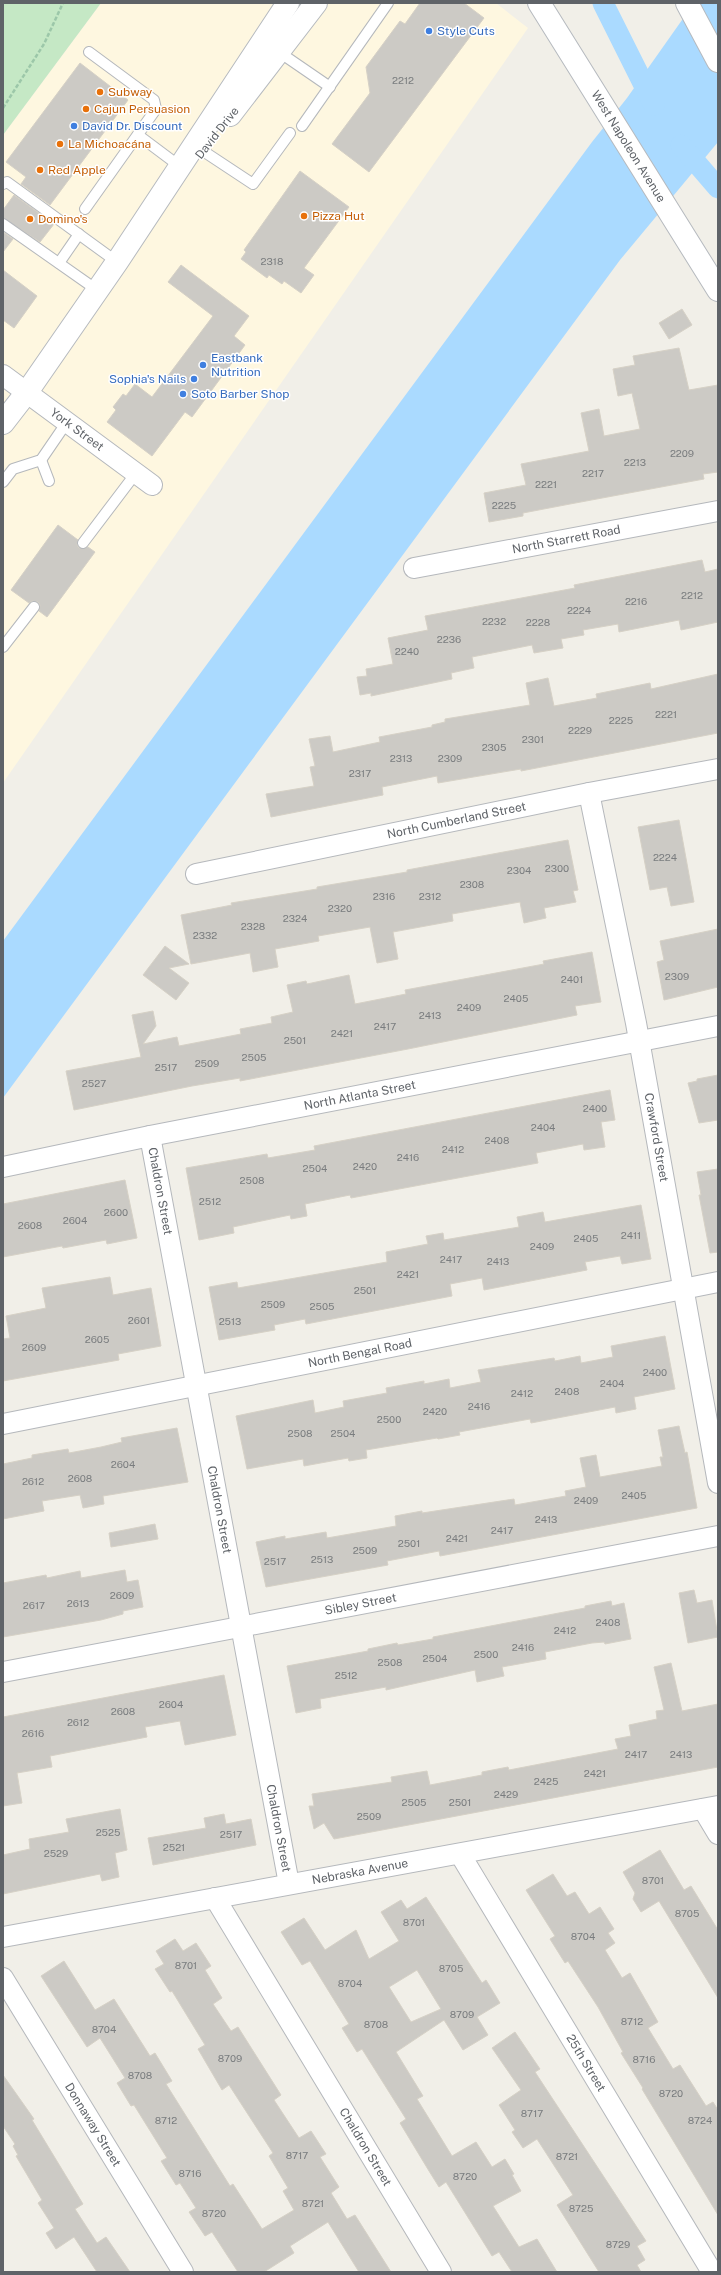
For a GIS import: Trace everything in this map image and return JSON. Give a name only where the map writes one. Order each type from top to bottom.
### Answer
[{"type":"main road","name":"David Drive","points":[[3,423],[27,392],[97,290],[198,148],[288,3]]},
{"type":"main road","name":"David Drive","points":[[198,148],[279,52],[316,3]]},
{"type":"main road","name":"West Napoleon Avenue","points":[[539,3],[718,290]]},
{"type":"main road","points":[[687,3],[718,62]]},
{"type":"street","name":"York Street","points":[[3,375],[152,485]]},
{"type":"street","name":"North Starrett Road","points":[[414,568],[718,511]]},
{"type":"street","name":"North Cumberland Street","points":[[196,874],[589,793],[718,769]]},
{"type":"street","name":"Crawford Street","points":[[589,793],[638,1042],[718,1483]]},
{"type":"street","name":"North Atlanta Street","points":[[3,1167],[150,1136],[718,1026]]},
{"type":"street","name":"Chaldron Street","points":[[150,1136],[243,1628],[289,1884]]},
{"type":"street","name":"North Bengal Road","points":[[3,1424],[197,1384],[718,1282]]},
{"type":"street","name":"Sibley Street","points":[[3,1672],[243,1628],[718,1536]]},
{"type":"street","name":"Nebraska Avenue","points":[[3,1937],[711,1808]]},
{"type":"street","points":[[711,1808],[718,1834]]},
{"type":"street","name":"25th Street","points":[[460,1854],[712,2272]]},
{"type":"street","name":"Chaldron Street","points":[[214,1898],[442,2272]]},
{"type":"street","name":"Donnaway Street","points":[[3,1978],[182,2272]]},
{"type":"lane","points":[[302,126],[388,3]]},
{"type":"lane","points":[[85,209],[156,109],[154,100],[89,52]]},
{"type":"lane","points":[[279,52],[330,87]]},
{"type":"lane","points":[[198,148],[253,184],[290,134]]},
{"type":"lane","points":[[138,135],[183,169]]},
{"type":"lane","points":[[3,184],[7,182],[117,262]]},
{"type":"lane","points":[[3,224],[97,290]]},
{"type":"lane","points":[[59,263],[79,234]]},
{"type":"lane","points":[[3,482],[12,470],[41,460],[67,422]]},
{"type":"lane","points":[[41,460],[49,481]]},
{"type":"lane","points":[[83,543],[136,474]]},
{"type":"lane","points":[[3,647],[34,607]]},
{"type":"path","points":[[3,108],[44,44],[63,3]]},
{"type":"shaded area","points":[[101,3],[496,3],[528,28],[3,783],[3,135]]},
{"type":"green space","points":[[3,3],[101,3],[3,135]]},
{"type":"water","points":[[694,3],[718,3],[718,142],[620,260],[3,1098],[3,941],[592,142],[627,98]]},
{"type":"building","points":[[420,3],[464,3],[484,18],[369,172],[332,144],[370,93],[366,67],[400,21],[405,24]]},
{"type":"building","points":[[80,63],[128,100],[50,205],[21,184],[26,177],[6,162]]},
{"type":"building","name":"Pizza Hut","points":[[300,171],[349,207],[304,268],[314,275],[301,293],[284,281],[282,284],[269,275],[267,278],[241,259],[246,252],[244,250]]},
{"type":"building","name":"Domino's","points":[[14,195],[54,224],[40,242],[3,218],[3,210]]},
{"type":"building","points":[[3,232],[13,239],[3,252]]},
{"type":"building","points":[[181,265],[249,316],[234,336],[245,345],[192,417],[185,412],[152,456],[107,422],[116,410],[113,407],[123,394],[126,396],[135,384],[152,397],[213,316],[168,282]]},
{"type":"building","points":[[3,270],[37,296],[14,328],[3,320]]},
{"type":"building","points":[[682,309],[692,325],[669,339],[659,323]]},
{"type":"building","points":[[679,348],[689,390],[718,385],[718,472],[703,474],[704,479],[523,513],[523,516],[489,522],[484,493],[526,485],[521,464],[589,451],[581,413],[599,409],[604,436],[640,429],[632,393],[618,396],[613,369],[635,365],[633,356]]},
{"type":"building","points":[[58,525],[78,540],[77,545],[79,548],[88,547],[95,552],[47,617],[39,611],[40,605],[38,602],[32,601],[29,603],[11,590]]},
{"type":"building","points":[[702,560],[705,572],[718,569],[718,622],[681,630],[679,620],[619,632],[618,624],[583,630],[584,635],[561,639],[563,648],[534,653],[532,645],[472,657],[474,668],[451,673],[452,679],[371,696],[371,693],[360,695],[357,677],[367,676],[366,669],[393,664],[388,638],[428,630],[425,616],[575,588],[574,585]]},
{"type":"building","points":[[718,674],[718,733],[521,771],[521,769],[438,783],[437,776],[382,787],[383,795],[271,817],[266,794],[314,786],[310,767],[315,766],[309,739],[330,736],[333,752],[380,742],[379,737],[432,727],[432,725],[445,722],[445,719],[530,705],[526,683],[548,678],[554,706],[597,698],[596,694],[650,683],[651,689]]},
{"type":"building","points":[[679,820],[694,902],[671,906],[667,887],[650,890],[638,827]]},
{"type":"building","points":[[568,840],[578,890],[573,891],[576,902],[544,908],[546,918],[524,923],[520,902],[452,914],[453,921],[393,932],[398,959],[377,963],[370,927],[318,936],[319,941],[275,949],[278,967],[253,972],[250,953],[191,964],[181,915],[232,905],[231,903],[317,889],[317,887],[407,872],[407,870]]},
{"type":"building","points":[[718,929],[718,987],[664,1000],[657,962],[664,960],[660,941]]},
{"type":"building","points":[[165,946],[189,964],[169,968],[189,983],[176,1000],[143,975]]},
{"type":"building","points":[[592,952],[601,1002],[575,1006],[577,1015],[240,1081],[240,1078],[192,1086],[74,1110],[66,1071],[141,1057],[132,1015],[153,1011],[156,1026],[143,1044],[177,1037],[179,1046],[241,1034],[240,1029],[272,1023],[271,1017],[293,1012],[287,985],[306,981],[307,984],[349,975],[355,1004],[406,994],[405,990],[544,964],[543,961]]},
{"type":"building","points":[[718,1075],[718,1120],[699,1123],[688,1083],[697,1081],[697,1079]]},
{"type":"building","points":[[610,1090],[615,1120],[601,1122],[605,1147],[584,1150],[583,1144],[536,1153],[538,1163],[351,1198],[350,1195],[305,1204],[307,1216],[291,1219],[290,1215],[233,1227],[234,1233],[199,1240],[186,1168],[267,1154],[268,1158],[315,1150],[314,1146]]},
{"type":"building","points":[[718,1169],[718,1252],[710,1253],[699,1195],[701,1195],[697,1172]]},
{"type":"building","points":[[125,1180],[137,1238],[107,1244],[106,1240],[63,1248],[62,1246],[3,1257],[3,1204]]},
{"type":"building","points":[[641,1205],[651,1259],[622,1264],[620,1256],[585,1262],[587,1270],[484,1290],[482,1278],[450,1284],[452,1296],[306,1324],[305,1319],[274,1325],[275,1330],[219,1340],[209,1287],[237,1282],[238,1288],[387,1262],[386,1252],[428,1244],[426,1236],[443,1233],[444,1240],[519,1227],[517,1217],[543,1212],[545,1222]]},
{"type":"building","points":[[110,1277],[113,1295],[151,1288],[161,1346],[118,1354],[119,1360],[3,1381],[3,1339],[10,1338],[6,1316],[46,1308],[42,1288]]},
{"type":"building","points":[[665,1336],[675,1389],[634,1397],[636,1409],[616,1413],[615,1407],[531,1423],[530,1419],[459,1432],[460,1435],[366,1450],[367,1458],[349,1461],[348,1458],[304,1466],[303,1459],[247,1469],[236,1416],[313,1400],[315,1413],[344,1407],[343,1401],[387,1393],[386,1388],[424,1381],[424,1384],[449,1379],[450,1388],[481,1382],[478,1370],[554,1358],[555,1361],[580,1356],[581,1363],[613,1357],[611,1346]]},
{"type":"building","points":[[679,1426],[685,1453],[687,1452],[697,1508],[440,1556],[439,1551],[387,1561],[388,1565],[266,1587],[256,1542],[285,1536],[285,1539],[326,1532],[327,1538],[396,1526],[395,1516],[422,1511],[422,1513],[514,1499],[515,1505],[566,1496],[565,1491],[586,1487],[580,1458],[596,1455],[600,1477],[662,1466],[660,1457],[663,1457],[658,1430]]},
{"type":"building","points":[[177,1428],[188,1482],[103,1496],[104,1504],[83,1508],[80,1495],[42,1501],[44,1511],[3,1519],[3,1464],[32,1458],[32,1455],[68,1449],[69,1453],[101,1447],[122,1442],[121,1438]]},
{"type":"building","points":[[155,1524],[158,1539],[111,1547],[109,1533]]},
{"type":"building","points":[[125,1570],[127,1582],[138,1580],[143,1607],[123,1611],[123,1614],[101,1620],[3,1637],[3,1583],[46,1575],[47,1578],[80,1571],[81,1578]]},
{"type":"building","points":[[694,1590],[697,1603],[712,1600],[718,1637],[688,1643],[679,1593]]},
{"type":"building","points":[[611,1601],[612,1606],[624,1603],[631,1639],[605,1644],[604,1642],[592,1643],[545,1652],[546,1659],[502,1667],[504,1676],[477,1682],[475,1670],[386,1690],[386,1687],[320,1699],[321,1708],[296,1713],[287,1666],[368,1651],[368,1649],[397,1643],[398,1645],[433,1639],[433,1637],[585,1608],[585,1606]]},
{"type":"building","points":[[671,1663],[682,1711],[718,1704],[718,1767],[334,1839],[324,1823],[314,1829],[309,1806],[314,1806],[312,1794],[392,1782],[391,1777],[427,1771],[430,1785],[482,1775],[482,1772],[508,1767],[509,1770],[618,1749],[615,1739],[631,1736],[629,1725],[657,1719],[656,1711],[664,1710],[654,1667]]},
{"type":"building","points":[[224,1675],[236,1735],[185,1745],[180,1721],[145,1727],[147,1737],[50,1756],[52,1767],[17,1773],[22,1803],[3,1806],[3,1717]]},
{"type":"building","points":[[120,1809],[127,1850],[115,1853],[119,1877],[102,1881],[100,1874],[3,1894],[3,1855],[30,1849],[29,1839],[69,1832],[66,1819]]},
{"type":"building","points":[[224,1814],[226,1824],[251,1819],[256,1845],[153,1865],[148,1838],[206,1828],[204,1818]]},
{"type":"building","points":[[660,1850],[684,1890],[691,1886],[718,1930],[718,1998],[659,1901],[641,1912],[633,1899],[635,1893],[623,1872]]},
{"type":"building","points":[[553,1874],[567,1896],[575,1892],[589,1914],[600,1907],[614,1929],[608,1933],[615,1943],[605,1950],[622,1978],[630,1973],[658,2022],[648,2028],[673,2069],[680,2065],[706,2106],[713,2102],[718,2110],[718,2215],[621,2053],[623,2052],[598,2007],[568,1961],[565,1963],[550,1939],[555,1936],[526,1890]]},
{"type":"building","points":[[426,1897],[482,1983],[486,1980],[500,2003],[477,2017],[488,2035],[463,2050],[444,2020],[396,2052],[423,2096],[417,2099],[452,2156],[476,2142],[492,2167],[505,2159],[514,2174],[512,2175],[521,2191],[493,2206],[519,2247],[537,2239],[557,2272],[512,2272],[499,2252],[492,2256],[446,2182],[439,2187],[429,2171],[400,2123],[406,2119],[362,2049],[357,2052],[342,2028],[349,2024],[310,1961],[302,1965],[281,1932],[304,1918],[325,1950],[356,1930],[369,1959],[399,1941],[381,1912],[401,1900],[407,1909]],"holes":[[[417,1970],[441,2009],[411,2022],[389,1987]]]},
{"type":"building","points":[[175,1939],[183,1951],[196,1943],[211,1966],[205,1970],[222,1998],[213,2004],[231,2031],[238,2027],[281,2095],[274,2100],[299,2138],[311,2131],[326,2154],[320,2157],[339,2187],[331,2193],[347,2219],[355,2215],[391,2272],[359,2272],[328,2222],[290,2246],[294,2253],[264,2272],[238,2272],[212,2232],[205,2236],[189,2212],[196,2208],[180,2183],[176,2185],[161,2161],[167,2158],[134,2105],[131,2106],[117,2083],[125,2078],[100,2038],[87,2047],[41,1976],[64,1961],[95,2010],[114,1999],[150,2056],[155,2053],[172,2081],[166,2084],[230,2186],[233,2184],[262,2229],[294,2210],[283,2191],[288,2188],[269,2156],[273,2153],[229,2085],[222,2090],[198,2049],[205,2045],[172,1991],[170,1992],[155,1969],[164,1964],[156,1951]]},
{"type":"building","points":[[515,2032],[540,2069],[535,2072],[646,2241],[637,2246],[645,2260],[637,2265],[641,2272],[599,2272],[557,2205],[573,2195],[537,2139],[523,2148],[512,2132],[515,2130],[499,2105],[521,2090],[492,2048]]},
{"type":"building","points":[[3,2075],[34,2119],[32,2120],[83,2204],[75,2209],[97,2243],[106,2237],[130,2272],[97,2272],[74,2237],[56,2249],[46,2233],[54,2228],[38,2203],[42,2200],[16,2156],[18,2155],[13,2146],[15,2144],[3,2126]]},
{"type":"waterway","points":[[603,3],[654,105]]},
{"type":"waterway","points":[[681,145],[718,188]]},
{"type":"place","name":"Style Cuts","points":[[429,31]]},
{"type":"place","name":"Subway","points":[[100,92]]},
{"type":"place","name":"Cajun Persuasion","points":[[86,109]]},
{"type":"place","name":"David Dr. Discount","points":[[74,126]]},
{"type":"place","name":"La Michoacána","points":[[60,144]]},
{"type":"place","name":"Red Apple","points":[[40,170]]},
{"type":"place","name":"Pizza Hut","points":[[304,216]]},
{"type":"place","name":"Domino's","points":[[30,219]]},
{"type":"place","name":"Eastbank Nutrition","points":[[203,365]]},
{"type":"place","name":"Sophia's Nails","points":[[194,379]]},
{"type":"place","name":"Soto Barber Shop","points":[[183,394]]}]
